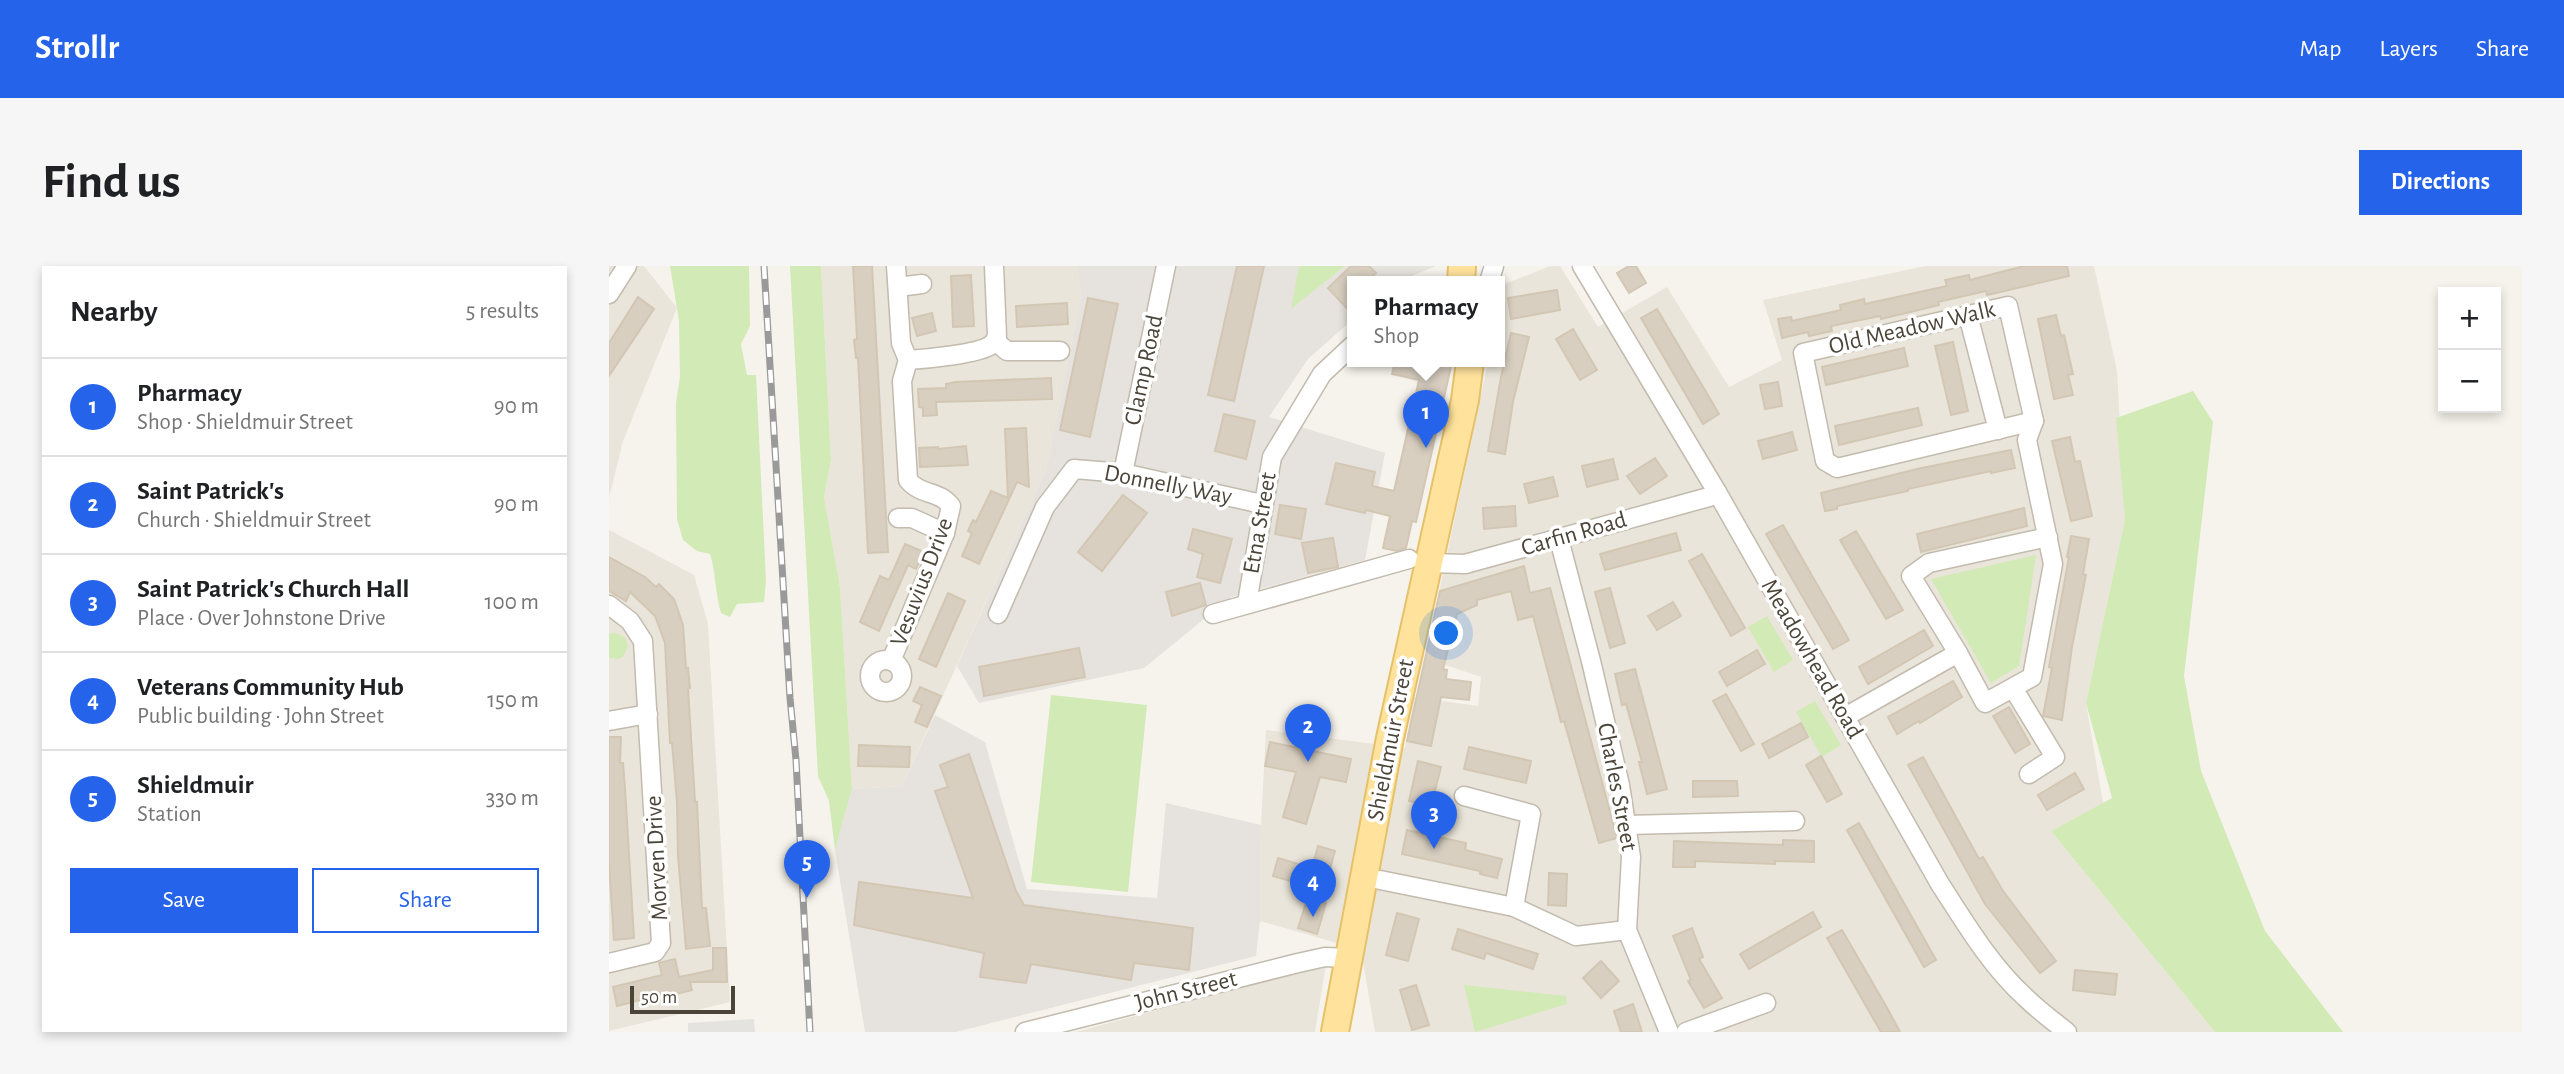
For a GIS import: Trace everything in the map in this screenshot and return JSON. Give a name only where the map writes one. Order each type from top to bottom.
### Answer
[{"type":"main road","name":"Shieldmuir Street","points":[[1335,1032],[1347,958],[1375,825],[1419,561],[1465,400],[1469,367]]},
{"type":"street","points":[[609,294],[627,266]]},
{"type":"street","points":[[896,266],[901,343],[908,360],[931,359],[982,349],[995,341],[994,266]]},
{"type":"street","name":"Clamp Road","points":[[1123,473],[1166,266]]},
{"type":"street","name":"Meadowhead Road","points":[[1583,266],[1717,492],[1940,884],[1975,939],[2024,997],[2067,1032]]},
{"type":"street","points":[[898,287],[922,284]]},
{"type":"street","name":"Old Meadow Walk","points":[[2008,306],[2034,421],[1837,468],[1825,461],[1803,353],[2008,306]]},
{"type":"street","points":[[1968,315],[1998,430]]},
{"type":"street","points":[[995,341],[1007,351],[1061,351]]},
{"type":"street","name":"Etna Street","points":[[1247,603],[1272,457],[1322,374],[1347,351]]},
{"type":"street","name":"Vesuvius Drive","points":[[891,661],[945,533],[951,506],[936,493],[915,489],[908,480],[902,381],[908,360]]},
{"type":"street","points":[[2034,421],[2027,440],[2048,537],[2053,564],[2032,677],[1985,703],[1911,576],[1929,563],[2048,537]]},
{"type":"street","name":"Donnelly Way","points":[[998,614],[1045,507],[1074,469],[1123,473],[1262,504]]},
{"type":"street","name":"Carfin Road","points":[[1213,614],[1247,603],[1419,561],[1465,564],[1709,497],[1717,492]]},
{"type":"street","points":[[898,518],[912,518],[945,533]]},
{"type":"street","name":"Charles Street","points":[[1559,539],[1620,785],[1631,857],[1627,930],[1669,1032]]},
{"type":"street","name":"Morven Drive","points":[[609,605],[630,621],[643,641],[661,943],[655,952],[609,963]]},
{"type":"street","points":[[1845,717],[1958,653]]},
{"type":"street","points":[[2013,688],[2055,757],[2029,774]]},
{"type":"street","points":[[609,722],[647,714]]},
{"type":"street","points":[[1464,796],[1531,814],[1514,907]]},
{"type":"street","points":[[1626,825],[1795,821]]},
{"type":"street","points":[[1380,880],[1514,907],[1576,936],[1627,930]]},
{"type":"street","name":"John Street","points":[[1025,1032],[1298,963],[1325,957],[1347,958]]},
{"type":"street","points":[[1686,1032],[1766,1003]]},
{"type":"shaded area","points":[[609,266],[644,266],[677,308],[623,441],[609,498]]},
{"type":"shaded area","points":[[821,266],[1077,266],[1081,296],[1046,469],[902,786],[852,789],[840,587],[824,497],[831,460]]},
{"type":"shaded area","points":[[1077,266],[1299,266],[1292,308],[1345,266],[1436,266],[1412,276],[1347,276],[1347,324],[1308,359],[1269,417],[1385,453],[1365,560],[1231,597],[1144,668],[979,703],[957,666],[1046,469],[1081,296]]},
{"type":"shaded area","points":[[1550,266],[1560,266],[1598,327],[1667,287],[1729,387],[1782,360],[1763,300],[1926,266],[2094,266],[2117,371],[2125,519],[2086,703],[2103,803],[2051,831],[2215,1032],[1375,1032],[1361,950],[1260,921],[1266,730],[1405,748],[1414,697],[1478,706],[1481,677],[1425,658],[1487,367],[1505,367],[1505,284]]},
{"type":"shaded area","points":[[609,530],[694,575],[708,624],[730,1002],[609,1031]]},
{"type":"shaded area","points":[[935,715],[985,742],[1027,889],[1157,898],[1166,803],[1261,825],[1260,921],[1256,956],[956,1032],[865,1032],[835,850],[852,789],[902,786]]},
{"type":"shaded area","points":[[1326,964],[1315,1032],[1076,1032]]},
{"type":"shaded area","points":[[754,1019],[755,1032],[688,1032],[688,1023]]},
{"type":"green space","points":[[670,266],[749,266],[750,326],[741,344],[747,375],[756,375],[766,580],[764,602],[737,604],[730,617],[721,613],[710,554],[697,551],[683,540],[677,519],[676,403],[680,377],[679,321]]},
{"type":"green space","points":[[790,266],[821,266],[831,460],[824,497],[840,587],[852,789],[835,850],[829,801],[818,776]]},
{"type":"green space","points":[[1299,266],[1345,266],[1291,309]]},
{"type":"green space","points":[[2193,391],[2213,422],[2184,676],[2201,771],[2265,931],[2343,1032],[2215,1032],[2051,831],[2112,798],[2086,703],[2125,519],[2116,418]]},
{"type":"green space","points":[[2036,555],[2019,666],[1991,683],[1931,579]]},
{"type":"green space","points":[[1767,616],[1793,660],[1774,672],[1748,627]]},
{"type":"green space","points":[[609,634],[625,637],[628,647],[623,657],[618,659],[609,658]]},
{"type":"green space","points":[[1051,695],[1147,705],[1128,892],[1031,882]]},
{"type":"green space","points":[[1815,701],[1841,745],[1822,757],[1796,712]]},
{"type":"green space","points":[[1464,985],[1566,996],[1567,1004],[1475,1032]]},
{"type":"building","points":[[853,266],[872,266],[888,552],[868,553],[858,358],[854,340],[857,339]]},
{"type":"building","points":[[1237,266],[1264,266],[1234,401],[1208,395]]},
{"type":"building","points":[[1351,266],[1369,266],[1376,273],[1373,276],[1347,276],[1347,309],[1328,288]]},
{"type":"building","points":[[1629,266],[1636,266],[1646,283],[1629,293],[1617,273]]},
{"type":"building","points":[[2024,266],[2067,266],[2069,276],[1987,295],[1986,291],[1881,319],[1880,316],[1831,326],[1832,331],[1809,336],[1808,332],[1782,338],[1778,319],[1791,317],[1792,321],[1841,310],[1840,305],[1864,299],[1865,304],[1947,286],[1945,280],[1969,275],[1970,280]]},
{"type":"building","points":[[971,275],[974,326],[953,327],[951,276]]},
{"type":"building","points":[[1557,290],[1560,310],[1511,319],[1508,298]]},
{"type":"building","points":[[638,297],[654,309],[609,376],[609,343]]},
{"type":"building","points":[[1088,298],[1118,304],[1090,437],[1060,430]]},
{"type":"building","points":[[1067,303],[1068,324],[1017,327],[1016,306]]},
{"type":"building","points":[[1657,309],[1719,414],[1703,424],[1641,318]]},
{"type":"building","points":[[932,313],[936,331],[917,336],[912,318]]},
{"type":"building","points":[[2056,315],[2061,336],[2064,335],[2073,374],[2068,375],[2073,395],[2054,399],[2038,319]]},
{"type":"building","points":[[1573,329],[1597,370],[1580,380],[1556,339]]},
{"type":"building","points":[[1511,333],[1529,337],[1513,402],[1505,454],[1488,451]]},
{"type":"building","points":[[1953,342],[1968,411],[1951,415],[1935,346]]},
{"type":"building","points":[[1904,348],[1908,366],[1826,385],[1822,367]]},
{"type":"building","points":[[1394,367],[1451,367],[1416,522],[1412,521],[1406,548],[1397,551],[1383,548],[1390,516],[1326,504],[1336,463],[1375,472],[1372,486],[1394,491],[1419,380],[1392,374]]},
{"type":"building","points":[[1051,378],[1052,399],[936,402],[937,415],[923,416],[923,408],[919,407],[918,389],[946,388],[946,384],[955,382]]},
{"type":"building","points":[[1778,382],[1782,406],[1765,409],[1760,385]]},
{"type":"building","points":[[1918,408],[1922,425],[1839,445],[1835,426]]},
{"type":"building","points":[[1224,414],[1255,421],[1246,459],[1215,451]]},
{"type":"building","points":[[1026,428],[1029,487],[1017,482],[979,564],[962,556],[972,533],[968,531],[973,520],[976,522],[991,491],[1008,498],[1005,429]]},
{"type":"building","points":[[1792,432],[1797,450],[1763,459],[1758,441]]},
{"type":"building","points":[[2070,437],[2075,462],[2080,461],[2092,516],[2071,521],[2052,441]]},
{"type":"building","points":[[966,446],[968,465],[920,467],[919,448]]},
{"type":"building","points":[[2011,450],[2015,468],[1908,489],[1825,511],[1821,493],[1917,469]]},
{"type":"building","points":[[1655,458],[1667,476],[1640,494],[1627,476]]},
{"type":"building","points":[[1613,459],[1618,479],[1587,487],[1582,466]]},
{"type":"building","points":[[1553,477],[1558,496],[1529,503],[1524,484]]},
{"type":"building","points":[[1123,495],[1147,513],[1102,571],[1078,552]]},
{"type":"building","points":[[1280,505],[1306,509],[1301,539],[1275,534]]},
{"type":"building","points":[[1515,506],[1516,526],[1484,529],[1483,508]]},
{"type":"building","points":[[2024,508],[2027,526],[1921,552],[1917,534]]},
{"type":"building","points":[[1783,525],[1849,640],[1833,649],[1766,534]]},
{"type":"building","points":[[1193,529],[1232,539],[1220,583],[1197,577],[1203,554],[1188,549]]},
{"type":"building","points":[[1856,531],[1903,610],[1886,619],[1840,540]]},
{"type":"building","points":[[1676,533],[1681,550],[1605,570],[1600,554]]},
{"type":"building","points":[[2071,536],[2089,539],[2083,574],[2086,575],[2062,720],[2043,716]]},
{"type":"building","points":[[1333,538],[1338,567],[1308,573],[1302,543]]},
{"type":"building","points":[[905,544],[924,552],[916,569],[908,565],[879,631],[860,622],[880,576],[889,580]]},
{"type":"building","points":[[1702,554],[1745,628],[1731,636],[1689,561]]},
{"type":"building","points":[[609,557],[645,577],[656,587],[659,584],[674,599],[683,625],[690,688],[702,908],[706,908],[710,946],[686,949],[665,643],[655,616],[630,592],[626,601],[609,591]]},
{"type":"building","points":[[1524,566],[1530,593],[1550,588],[1617,838],[1599,843],[1564,721],[1561,722],[1533,616],[1518,620],[1511,591],[1477,600],[1477,605],[1457,614],[1443,669],[1447,670],[1446,679],[1471,682],[1469,700],[1441,697],[1431,746],[1407,741],[1440,591]]},
{"type":"building","points":[[1200,583],[1206,605],[1172,616],[1166,592]]},
{"type":"building","points":[[1610,588],[1625,643],[1610,648],[1595,592]]},
{"type":"building","points":[[948,593],[965,601],[936,667],[919,659]]},
{"type":"building","points":[[1673,602],[1681,616],[1657,630],[1648,616]]},
{"type":"building","points":[[1924,630],[1933,646],[1868,684],[1859,667]]},
{"type":"building","points":[[1079,648],[1085,677],[984,696],[979,667]]},
{"type":"building","points":[[1757,650],[1765,664],[1727,686],[1719,672]]},
{"type":"building","points":[[1635,669],[1667,789],[1647,794],[1639,762],[1642,762],[1626,704],[1622,705],[1615,674]]},
{"type":"building","points":[[1953,681],[1962,697],[1897,734],[1888,717]]},
{"type":"building","points":[[920,687],[941,696],[927,727],[915,722],[922,705],[913,701]]},
{"type":"building","points":[[1726,694],[1754,744],[1741,751],[1713,701]]},
{"type":"building","points":[[2009,707],[2030,744],[2015,753],[1993,716]]},
{"type":"building","points":[[1801,723],[1808,737],[1769,758],[1762,744]]},
{"type":"building","points":[[609,737],[621,737],[620,763],[623,763],[625,788],[634,938],[614,940],[609,863]]},
{"type":"building","points":[[1270,742],[1351,759],[1346,782],[1320,777],[1306,824],[1283,817],[1296,772],[1265,766]]},
{"type":"building","points":[[859,745],[910,747],[909,767],[858,766]]},
{"type":"building","points":[[1469,747],[1531,761],[1526,783],[1464,769]]},
{"type":"building","points":[[969,754],[1016,891],[1024,905],[1193,928],[1189,970],[1134,963],[1131,980],[1031,964],[1026,983],[980,977],[984,953],[854,925],[859,882],[973,898],[935,791],[948,787],[940,765]]},
{"type":"building","points":[[1821,756],[1842,794],[1827,802],[1806,765]]},
{"type":"building","points":[[1923,757],[1979,859],[1983,857],[2003,891],[2056,961],[2040,973],[1985,904],[1908,765]]},
{"type":"building","points":[[1418,761],[1441,767],[1431,806],[1409,801]]},
{"type":"building","points":[[2075,773],[2084,789],[2047,810],[2038,795]]},
{"type":"building","points":[[1693,781],[1737,781],[1738,796],[1693,797]]},
{"type":"building","points":[[1859,823],[1936,960],[1924,967],[1847,830]]},
{"type":"building","points":[[1407,830],[1466,843],[1465,850],[1502,859],[1497,878],[1480,874],[1480,871],[1402,854]]},
{"type":"building","points":[[1783,840],[1814,841],[1814,862],[1775,861],[1775,864],[1695,861],[1695,867],[1673,867],[1674,841],[1783,845]]},
{"type":"building","points":[[1318,846],[1335,851],[1321,901],[1326,903],[1317,934],[1298,928],[1311,887],[1273,876],[1278,858],[1312,868]]},
{"type":"building","points":[[1549,873],[1567,874],[1566,906],[1548,905]]},
{"type":"building","points":[[1813,912],[1821,927],[1749,969],[1740,954]]},
{"type":"building","points":[[1397,913],[1419,919],[1408,961],[1386,955]]},
{"type":"building","points":[[1692,928],[1703,957],[1699,959],[1722,998],[1704,1008],[1688,981],[1691,980],[1673,936]]},
{"type":"building","points":[[1458,929],[1538,954],[1533,969],[1486,953],[1484,959],[1452,949]]},
{"type":"building","points":[[1842,930],[1900,1032],[1881,1032],[1827,938]]},
{"type":"building","points":[[713,948],[726,948],[727,982],[690,982],[692,990],[668,996],[667,993],[617,1006],[613,987],[662,975],[659,963],[675,959],[679,977],[713,970]]},
{"type":"building","points":[[1601,961],[1619,981],[1601,998],[1583,978]]},
{"type":"building","points":[[2075,970],[2117,974],[2115,995],[2073,990]]},
{"type":"building","points":[[1416,985],[1429,1025],[1412,1030],[1400,990]]},
{"type":"building","points":[[1633,1004],[1642,1032],[1621,1032],[1614,1011]]},
{"type":"railway","points":[[764,266],[796,760],[810,1032]]},
{"type":"place","name":"Pharmacy","points":[[1426,448]]},
{"type":"place","name":"Saint Patrick's","points":[[1308,762]]},
{"type":"place","name":"Saint Patrick's Church Hall","points":[[1434,849]]},
{"type":"place","name":"Shieldmuir","points":[[807,898]]},
{"type":"place","name":"Veterans Community Hub","points":[[1313,917]]}]
